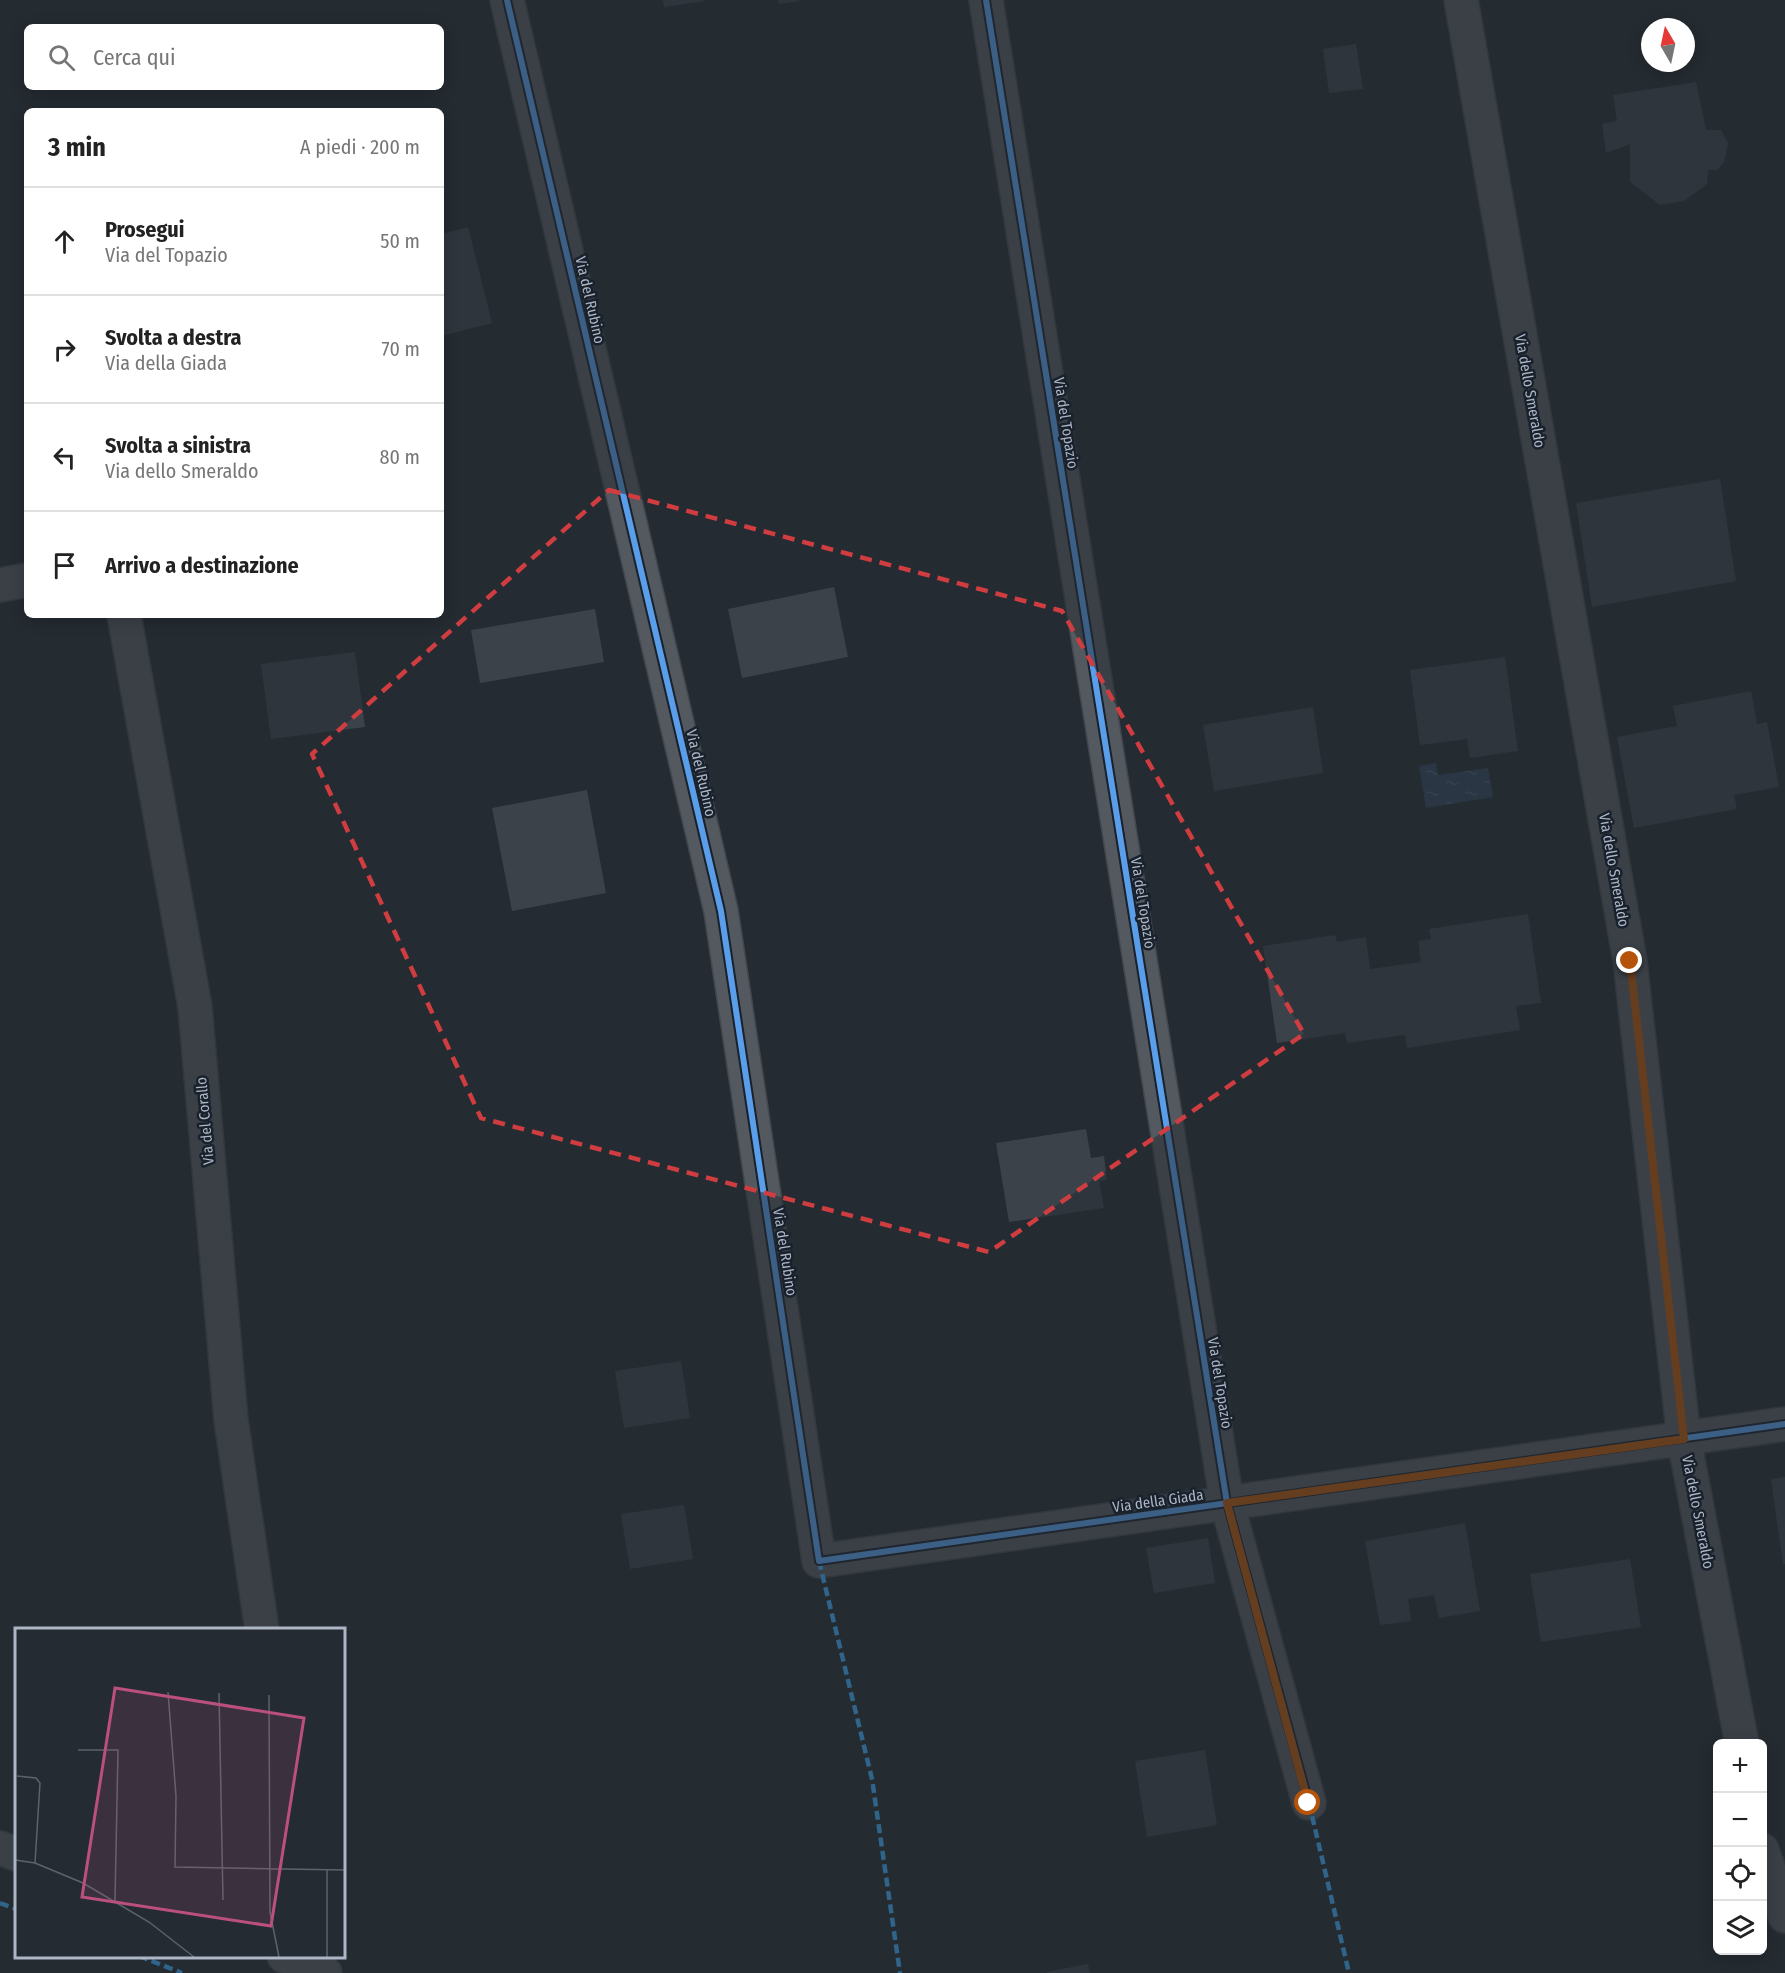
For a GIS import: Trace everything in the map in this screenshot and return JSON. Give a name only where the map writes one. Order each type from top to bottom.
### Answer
[{"type":"street","name":"Via del Rubino","points":[[507,0],[722,910],[819,1561]]},
{"type":"street","name":"Via del Topazio","points":[[986,0],[1227,1503],[1308,1803]]},
{"type":"street","name":"Via dello Smeraldo","points":[[1461,0],[1630,961],[1684,1439],[1741,1739]]},
{"type":"street","points":[[0,585],[24,581]]},
{"type":"street","name":"Via del Corallo","points":[[125,618],[195,1007],[231,1420],[262,1628]]},
{"type":"street","name":"Via della Giada","points":[[819,1561],[1785,1424]]},
{"type":"street","points":[[0,1848],[15,1854]]},
{"type":"street","points":[[1767,1864],[1785,1916]]},
{"type":"highlighted area","points":[[609,490],[1062,611],[1304,1034],[989,1252],[481,1118],[312,754]]},
{"type":"water","points":[[1436,763],[1438,775],[1488,768],[1493,797],[1426,808],[1419,766]]},
{"type":"building","points":[[663,0],[705,0],[705,1],[664,7]]},
{"type":"building","points":[[778,0],[799,0],[799,1],[779,4]]},
{"type":"building","points":[[1356,44],[1363,89],[1329,93],[1323,49]]},
{"type":"building","points":[[1696,82],[1706,130],[1721,130],[1728,143],[1724,162],[1717,170],[1708,170],[1707,184],[1684,201],[1660,205],[1630,182],[1630,144],[1606,153],[1602,124],[1617,121],[1613,95]]},
{"type":"building","points":[[468,227],[492,323],[444,335],[444,233]]},
{"type":"building","points":[[1720,479],[1736,581],[1592,607],[1576,503]]},
{"type":"building","points":[[834,587],[848,657],[742,678],[728,609]]},
{"type":"building","points":[[595,609],[604,662],[480,683],[471,630]]},
{"type":"building","points":[[355,652],[365,727],[271,739],[261,664]]},
{"type":"building","points":[[1505,657],[1518,751],[1470,758],[1467,739],[1420,745],[1410,670]]},
{"type":"building","points":[[1751,691],[1757,724],[1767,722],[1779,787],[1734,795],[1737,809],[1634,828],[1617,737],[1677,726],[1673,706]]},
{"type":"building","points":[[1313,707],[1323,773],[1214,791],[1203,725]]},
{"type":"building","points":[[587,790],[606,893],[512,911],[492,808]]},
{"type":"building","points":[[1528,914],[1541,1003],[1516,1006],[1520,1030],[1407,1048],[1405,1035],[1347,1043],[1345,1033],[1277,1043],[1263,946],[1335,935],[1337,942],[1366,937],[1370,969],[1421,962],[1418,941],[1431,939],[1429,929]]},
{"type":"building","points":[[1086,1129],[1091,1158],[1104,1156],[1107,1180],[1099,1181],[1104,1208],[1009,1222],[996,1143]]},
{"type":"building","points":[[681,1361],[690,1418],[624,1428],[615,1371]]},
{"type":"building","points":[[1785,1477],[1785,1564],[1783,1565],[1771,1479]]},
{"type":"building","points":[[684,1505],[693,1559],[630,1569],[621,1514]]},
{"type":"building","points":[[1465,1523],[1480,1611],[1439,1618],[1434,1595],[1408,1599],[1411,1621],[1380,1625],[1365,1541]]},
{"type":"building","points":[[1208,1538],[1215,1583],[1154,1593],[1146,1548]]},
{"type":"building","points":[[1630,1559],[1641,1627],[1541,1642],[1530,1574]]},
{"type":"building","points":[[1205,1750],[1217,1825],[1147,1837],[1135,1761]]},
{"type":"building","points":[[1088,1964],[1090,1973],[1047,1973],[1047,1972]]},
{"type":"marked path","points":[[819,1561],[872,1779],[900,1973]]},
{"type":"marked path","points":[[1309,1803],[1349,1973]]},
{"type":"marked path","points":[[0,1903],[15,1909]]},
{"type":"marked path","points":[[144,1958],[182,1973]]},
{"type":"cycle path","points":[[507,0],[721,911],[819,1561],[1785,1424]]},
{"type":"cycle path","points":[[986,0],[1227,1503],[1309,1803]]},
{"type":"route","points":[[1308,1803],[1227,1503],[1684,1439],[1630,961]]}]
